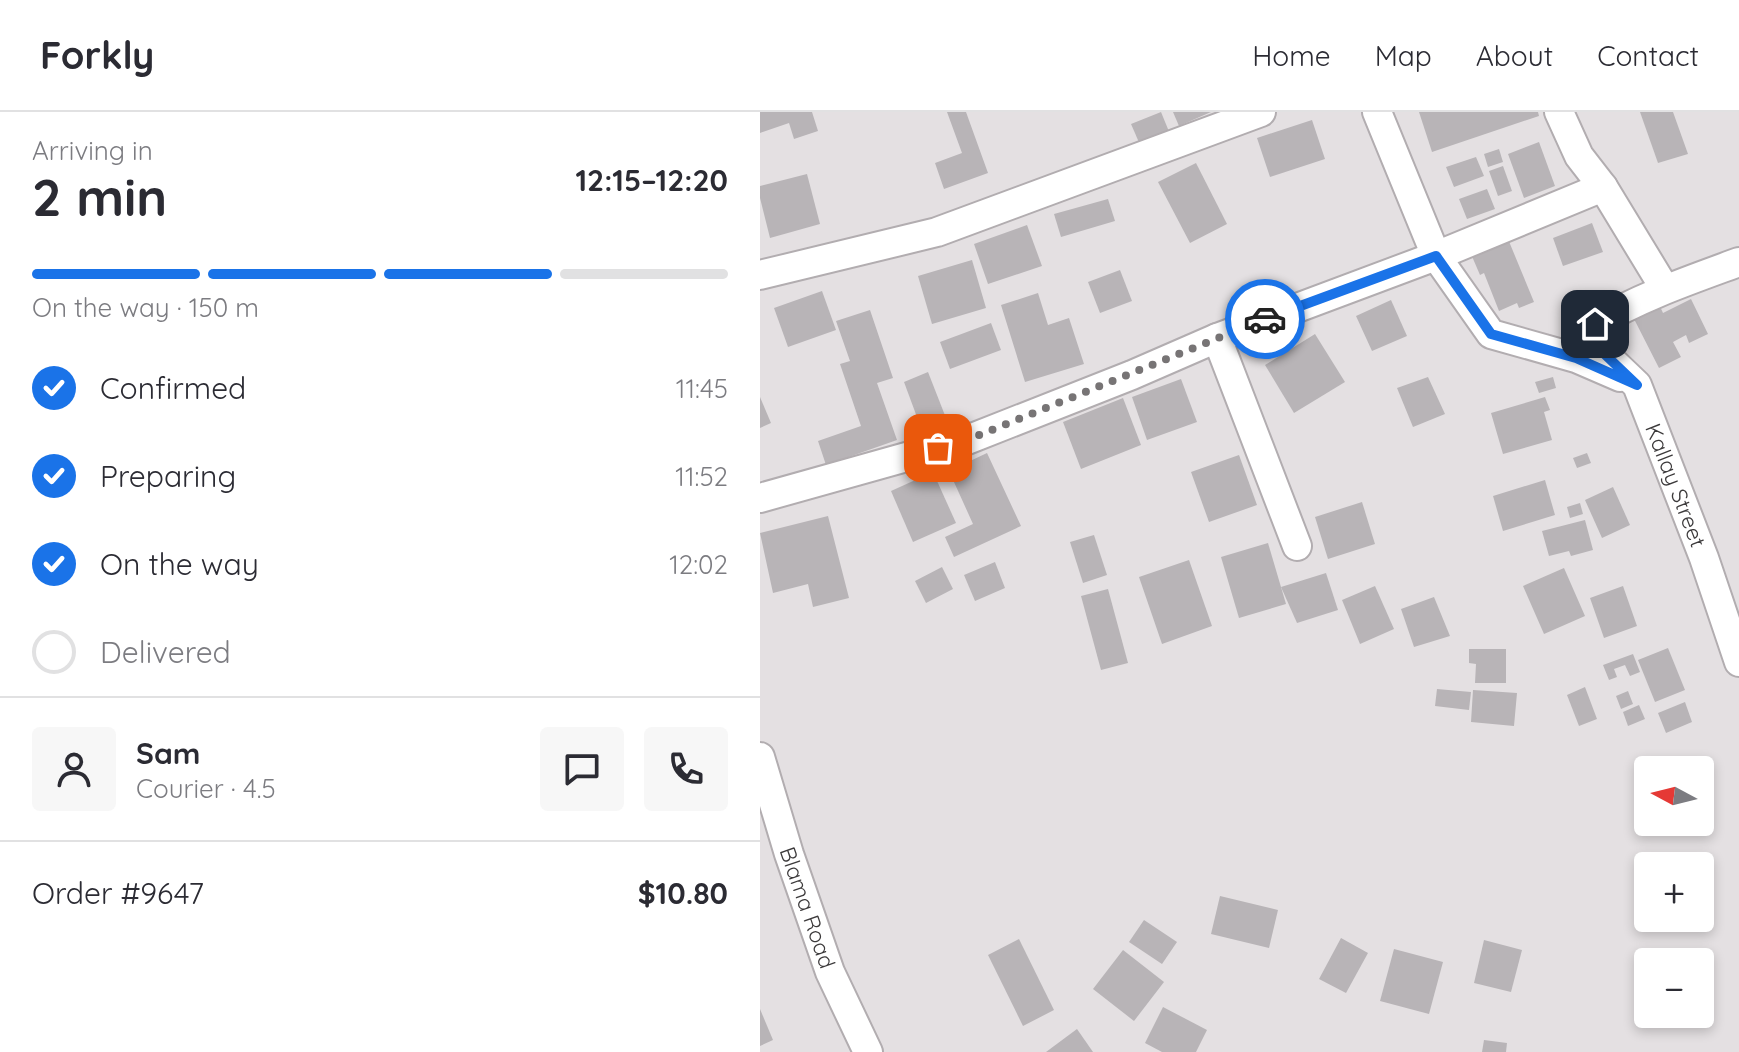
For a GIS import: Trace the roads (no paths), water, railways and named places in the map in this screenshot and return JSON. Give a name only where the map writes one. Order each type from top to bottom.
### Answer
[{"type":"street","points":[[760,275],[937,232],[1261,112]]},
{"type":"street","points":[[1377,112],[1436,256],[1491,334],[1576,358],[1637,385]]},
{"type":"street","points":[[1559,112],[1579,156],[1603,187],[1665,289],[1739,262]]},
{"type":"street","points":[[760,498],[967,440],[1603,187]]},
{"type":"street","name":"Kallay Street","points":[[1665,289],[1595,324],[1594,344],[1637,385],[1704,558],[1739,662]]},
{"type":"street","points":[[1217,338],[1297,546]]},
{"type":"street","name":"Blama Road","points":[[760,757],[830,972],[868,1052]]}]
